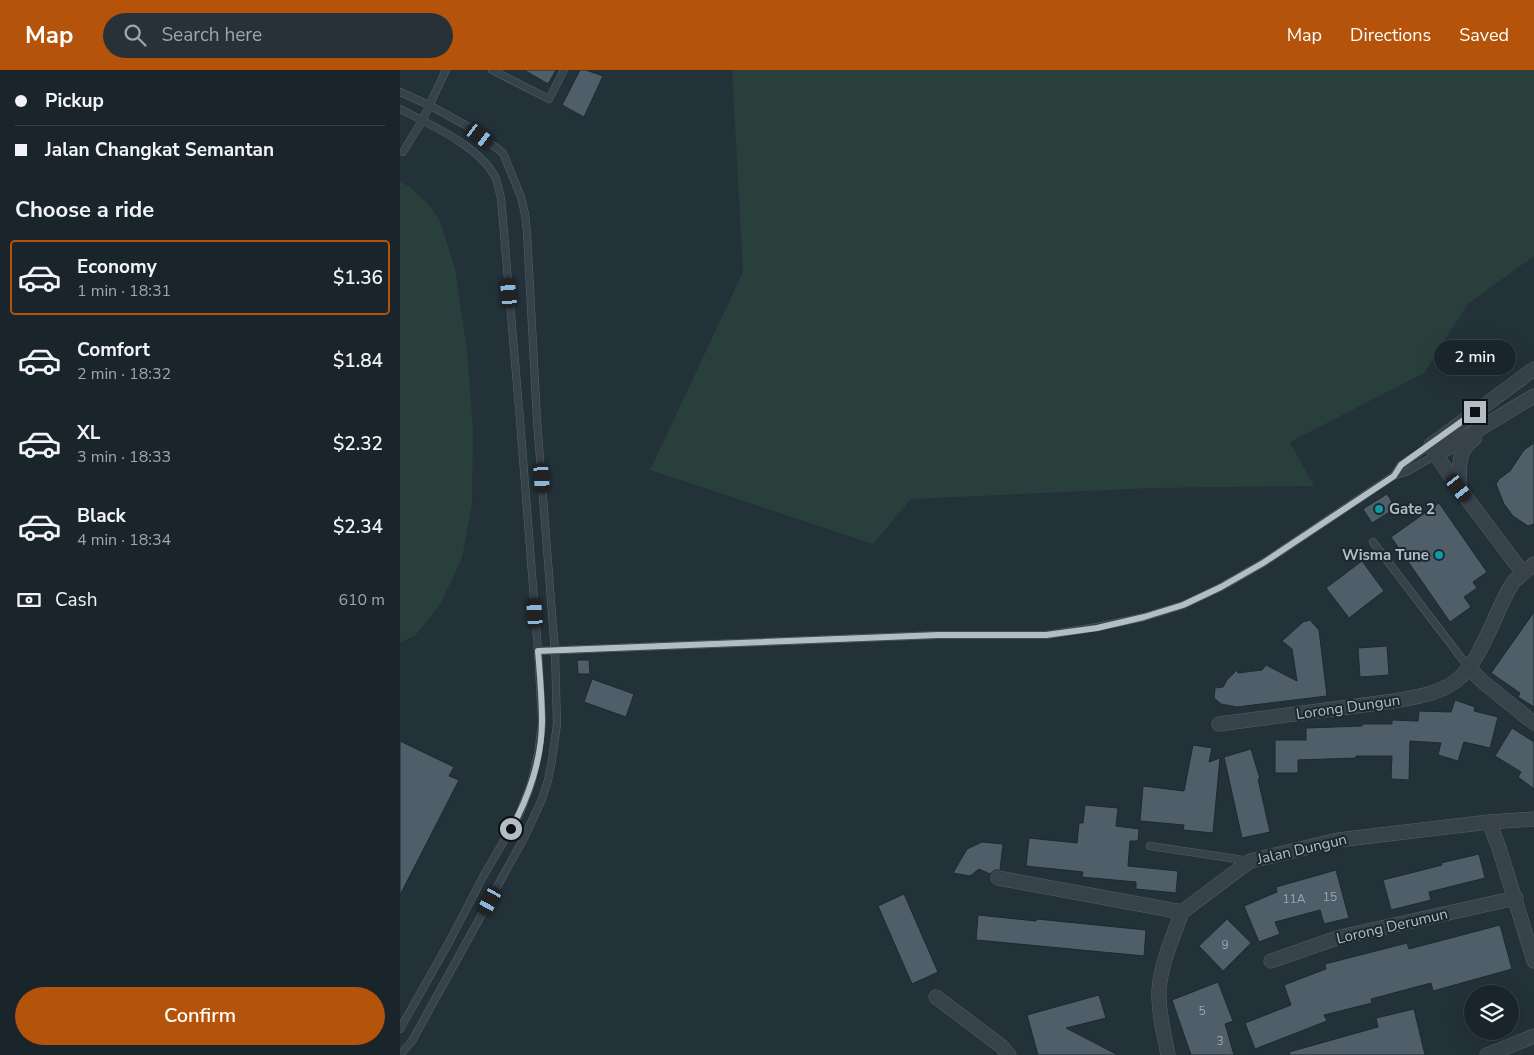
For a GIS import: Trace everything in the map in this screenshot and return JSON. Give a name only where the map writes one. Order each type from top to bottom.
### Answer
[{"type":"street","points":[[1433,450],[1534,369]]},
{"type":"street","points":[[1433,450],[1516,408],[1534,396]]},
{"type":"street","points":[[1459,488],[1461,453],[1467,444],[1507,417],[1516,408]]},
{"type":"street","points":[[1433,450],[1523,573]]},
{"type":"street","name":"Lorong Dungun","points":[[1219,724],[1419,696],[1457,681],[1469,668],[1514,581],[1534,564]]},
{"type":"street","points":[[1469,668],[1483,682],[1534,723]]},
{"type":"street","name":"Jalan Dungun","points":[[1182,912],[1250,861],[1338,840],[1489,822],[1534,819]]},
{"type":"street","points":[[1489,822],[1500,848],[1534,960]]},
{"type":"street","points":[[998,878],[1182,912],[1162,970],[1159,990],[1160,1013],[1168,1055]]},
{"type":"street","name":"Lorong Derumun","points":[[1272,961],[1340,936],[1516,898]]},
{"type":"street","points":[[936,997],[1001,1046],[1009,1055]]},
{"type":"street","points":[[1487,1055],[1534,1036]]},
{"type":"lane","points":[[403,152],[422,121],[446,70]]},
{"type":"lane","points":[[492,70],[548,99],[564,70]]},
{"type":"lane","points":[[400,92],[429,105],[468,127],[503,153],[518,190],[525,214],[537,420],[555,652],[557,724],[548,780],[542,799],[524,838],[412,1040],[400,1055]]},
{"type":"lane","points":[[400,109],[453,138],[481,158],[495,178],[501,198],[520,410],[542,723],[538,754],[520,813],[400,1029]]},
{"type":"lane","points":[[538,651],[555,652],[938,635],[1046,635],[1097,628],[1144,617],[1183,605],[1221,587],[1263,563],[1394,476],[1406,472],[1433,450]]},
{"type":"lane","points":[[1394,476],[1401,465],[1433,450]]},
{"type":"lane","points":[[1373,542],[1469,668]]},
{"type":"lane","points":[[1150,846],[1250,861]]},
{"type":"green space","points":[[732,70],[1534,70],[1534,256],[1467,305],[1424,373],[1290,442],[1314,486],[1153,488],[911,499],[873,544],[650,470],[743,272]]},
{"type":"green space","points":[[400,182],[410,187],[429,205],[440,221],[455,269],[467,350],[473,428],[472,504],[462,558],[441,603],[415,636],[400,642]]},
{"type":"building","points":[[524,70],[556,70],[548,84]]},
{"type":"building","points":[[580,70],[586,70],[603,76],[584,117],[562,105]]},
{"type":"building","points":[[1534,443],[1534,524],[1528,526],[1513,516],[1504,504],[1496,484],[1499,479],[1510,471],[1524,450]]},
{"type":"building","name":"Gate 2","points":[[1387,494],[1396,508],[1372,523],[1363,509]]},
{"type":"building","name":"Wisma Tune","points":[[1439,503],[1487,572],[1473,582],[1477,588],[1464,597],[1471,607],[1450,622],[1391,537]]},
{"type":"building","points":[[1362,561],[1384,591],[1349,618],[1326,588]]},
{"type":"building","points":[[1534,612],[1534,707],[1518,697],[1520,693],[1491,673]]},
{"type":"building","points":[[1310,620],[1319,630],[1327,696],[1237,707],[1221,704],[1214,698],[1215,688],[1223,687],[1237,670],[1238,673],[1262,670],[1266,665],[1297,681],[1292,649],[1282,641],[1303,622]]},
{"type":"building","points":[[1387,646],[1389,675],[1360,677],[1358,648]]},
{"type":"building","points":[[577,660],[589,660],[590,674],[578,674]]},
{"type":"building","points":[[592,679],[634,694],[626,717],[584,702]]},
{"type":"building","points":[[1455,700],[1475,707],[1474,711],[1498,717],[1490,748],[1464,742],[1458,761],[1438,755],[1441,743],[1410,741],[1409,780],[1391,779],[1392,756],[1356,756],[1356,758],[1298,760],[1298,773],[1275,773],[1275,740],[1306,740],[1306,728],[1392,724],[1392,720],[1418,721],[1419,711],[1451,712]]},
{"type":"building","points":[[1512,728],[1534,742],[1534,789],[1518,777],[1521,772],[1495,756]]},
{"type":"building","points":[[400,741],[454,767],[449,776],[459,780],[400,895]]},
{"type":"building","points":[[1193,745],[1212,748],[1209,762],[1220,758],[1213,833],[1183,830],[1184,825],[1140,821],[1143,786],[1184,791]]},
{"type":"building","points":[[1251,749],[1260,779],[1258,779],[1270,832],[1242,838],[1224,757]]},
{"type":"building","points":[[1085,805],[1118,808],[1116,826],[1139,829],[1138,841],[1130,841],[1128,866],[1178,871],[1176,893],[1136,889],[1136,882],[1082,877],[1083,872],[1026,866],[1029,838],[1077,843],[1079,823],[1083,823]]},
{"type":"building","points":[[982,842],[1003,844],[1000,870],[995,870],[990,874],[979,869],[970,876],[953,873],[967,849]]},
{"type":"building","points":[[1479,854],[1485,878],[1429,892],[1431,900],[1391,910],[1383,880]]},
{"type":"building","points":[[1336,870],[1349,918],[1324,924],[1320,910],[1275,922],[1280,934],[1259,942],[1244,906],[1277,892],[1276,887]]},
{"type":"building","points":[[904,894],[938,972],[912,984],[878,906]]},
{"type":"building","points":[[978,915],[1146,930],[1144,956],[976,940]]},
{"type":"building","points":[[1227,919],[1251,943],[1223,971],[1199,946]]},
{"type":"building","points":[[1500,925],[1512,969],[1433,991],[1431,983],[1371,999],[1372,1003],[1324,1015],[1327,1021],[1255,1049],[1245,1023],[1291,1005],[1284,985],[1326,969],[1325,964],[1407,943],[1409,949]]},
{"type":"building","points":[[1218,982],[1233,1021],[1225,1024],[1234,1055],[1191,1055],[1172,1000]]},
{"type":"building","points":[[1099,995],[1106,1018],[1066,1028],[1118,1055],[1038,1055],[1027,1015]]},
{"type":"building","points":[[1414,1009],[1425,1055],[1290,1055],[1289,1052],[1378,1027],[1376,1018]]},
{"type":"place","name":"Gate 2","points":[[1379,509]]},
{"type":"place","name":"Wisma Tune","points":[[1439,555]]},
{"type":"route","points":[[511,829],[520,813],[531,784],[538,754],[542,723],[538,651],[555,652],[938,635],[1046,635],[1097,628],[1144,617],[1183,605],[1221,587],[1263,563],[1394,476],[1401,465],[1475,412]]}]
